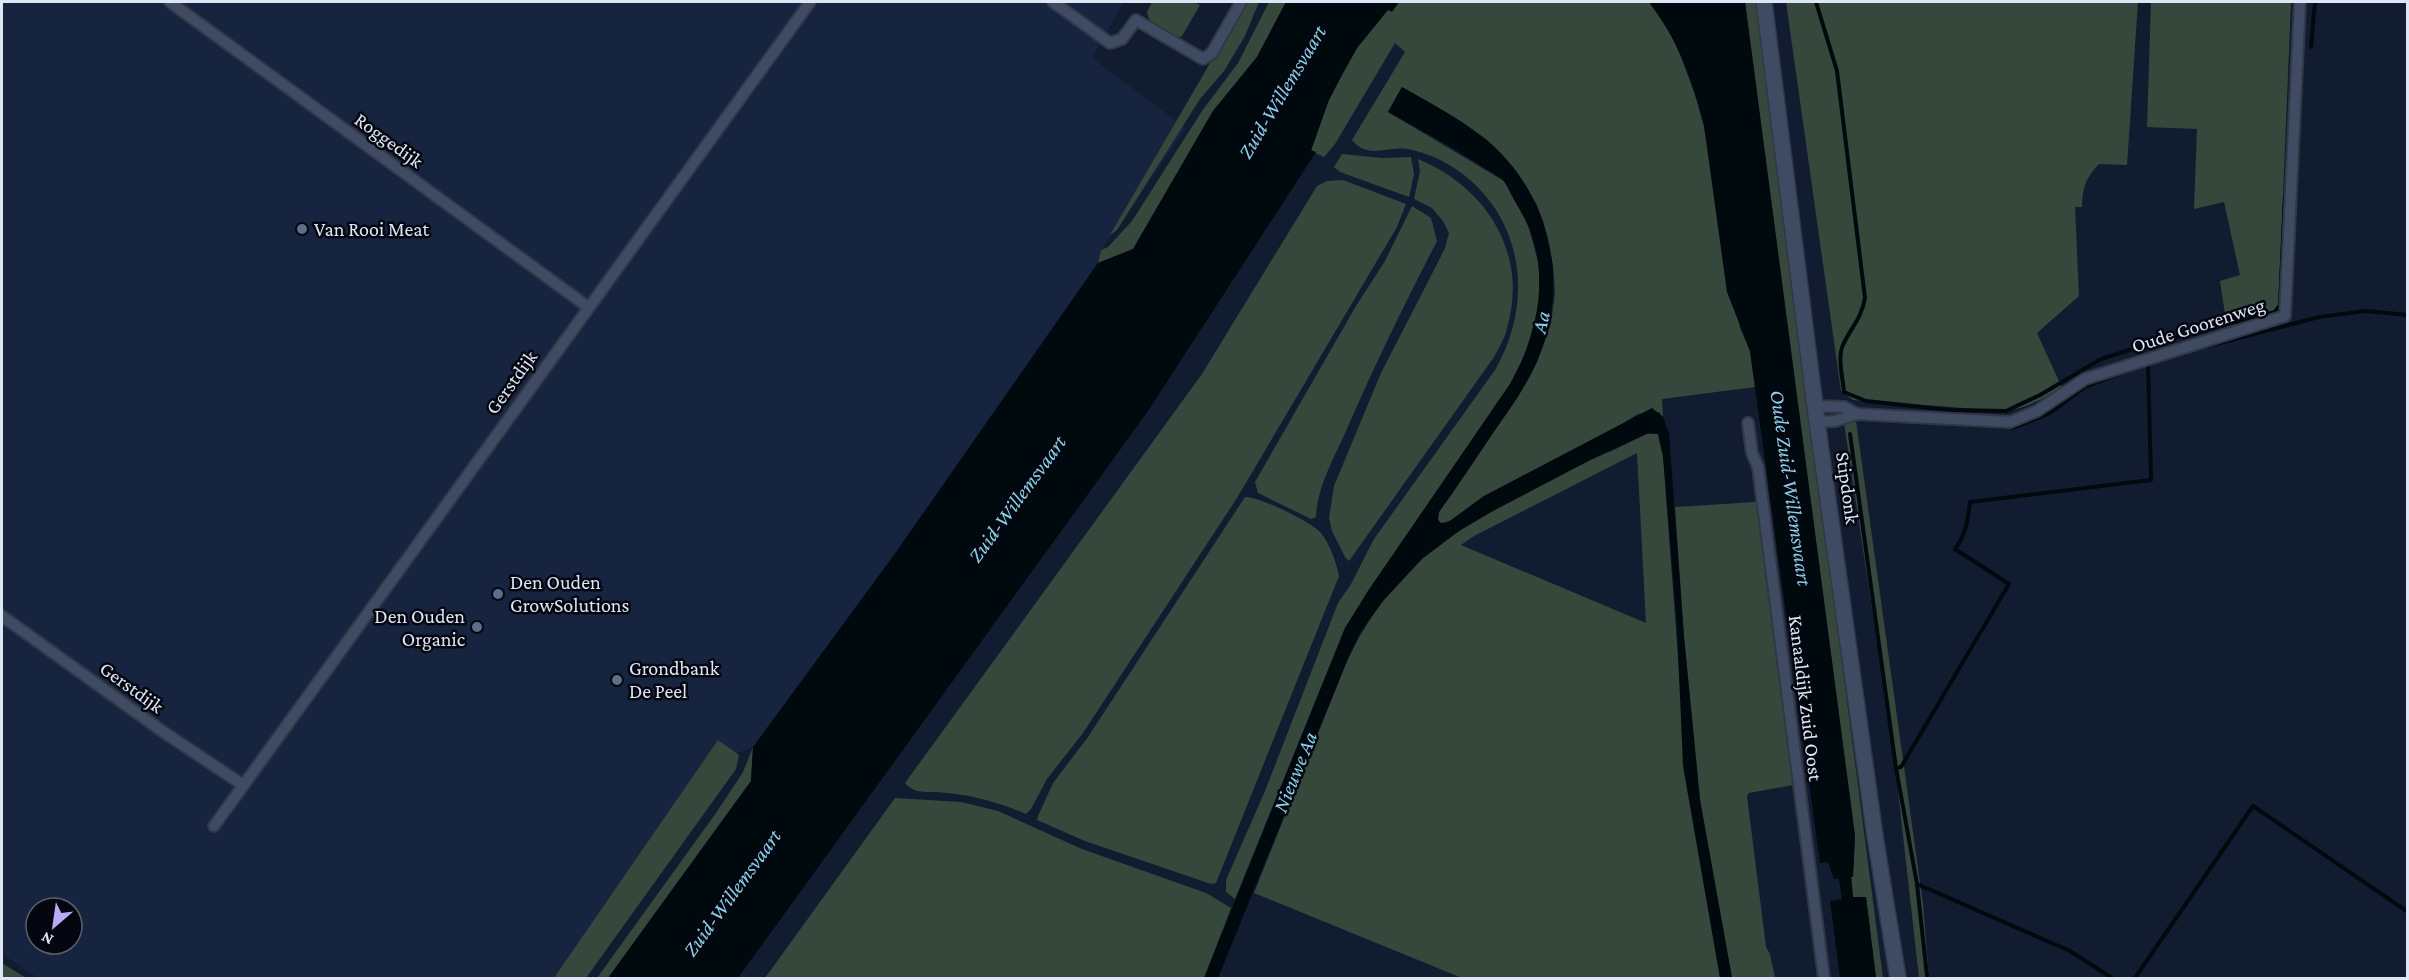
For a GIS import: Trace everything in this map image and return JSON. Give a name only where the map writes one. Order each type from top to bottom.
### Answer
[{"type":"main road","name":"Stipdonk","points":[[1764,2],[1817,422],[1875,836],[1898,978]]},
{"type":"street","name":"Roggedijk","points":[[170,2],[588,307]]},
{"type":"street","name":"Gerstdijk","points":[[214,826],[810,2]]},
{"type":"street","points":[[1053,2],[1110,43],[1122,39],[1136,20],[1203,59],[1212,53],[1241,2]]},
{"type":"street","name":"Oude Goorenweg","points":[[1817,422],[1835,421],[1857,414],[2010,422],[2037,411],[2085,379],[2285,316],[2300,2]]},
{"type":"street","name":"Oude Goorenweg","points":[[1815,406],[1844,407],[1857,414]]},
{"type":"street","name":"Kanaaldijk Zuid Oost","points":[[1748,423],[1752,453],[1758,467],[1824,978]]},
{"type":"street","name":"Gerstdijk","points":[[2,616],[162,731],[243,785]]},
{"type":"shaded area","points":[[2,2],[1123,2],[1092,58],[1186,128],[1101,250],[1098,263],[894,555],[753,747],[707,765],[555,978],[38,978],[2,954]]},
{"type":"green space","points":[[1152,2],[1194,2],[1200,5],[1182,36],[1176,39],[1150,21],[1147,12]]},
{"type":"green space","points":[[1247,2],[1259,2],[1245,36],[1224,71],[1200,99],[1117,230],[1110,235],[1213,58],[1231,33]]},
{"type":"green space","points":[[1269,2],[1286,2],[1257,57],[1213,111],[1133,249],[1098,263],[1101,250],[1108,247],[1132,221],[1202,111],[1238,63]]},
{"type":"green space","points":[[1399,2],[1649,2],[1674,38],[1697,100],[1704,126],[1740,328],[1750,351],[1755,387],[1662,399],[1663,417],[1659,412],[1638,414],[1612,430],[1484,496],[1452,520],[1441,523],[1438,520],[1439,512],[1516,399],[1537,362],[1551,323],[1555,293],[1553,265],[1543,221],[1536,203],[1501,154],[1462,122],[1402,87],[1388,112],[1504,181],[1528,225],[1539,265],[1539,304],[1526,353],[1510,384],[1345,628],[1235,899],[1226,892],[1226,880],[1265,791],[1338,603],[1351,584],[1374,539],[1495,370],[1509,340],[1516,310],[1518,279],[1513,249],[1503,221],[1486,196],[1463,174],[1434,157],[1407,149],[1371,151],[1358,146],[1352,140],[1405,52],[1395,43],[1335,144],[1324,157],[1311,151],[1329,99],[1357,48],[1388,9],[1392,11]]},
{"type":"green space","points":[[1745,2],[1756,2],[1883,978],[1876,978],[1866,897],[1853,897],[1851,877],[1853,876],[1855,836]]},
{"type":"green space","points":[[1786,2],[2138,2],[2127,165],[2099,164],[2088,179],[2084,189],[2082,207],[2075,207],[2079,296],[2037,333],[2062,388],[2028,405],[2006,411],[1853,400],[1841,391]]},
{"type":"green space","points":[[2151,2],[2291,2],[2278,313],[2227,327],[2220,281],[2240,275],[2224,202],[2194,209],[2197,129],[2147,127]]},
{"type":"green space","points":[[1342,154],[1382,158],[1411,157],[1414,174],[1409,197],[1340,172],[1334,167]]},
{"type":"green space","points":[[1418,159],[1442,171],[1464,187],[1482,205],[1496,226],[1506,249],[1512,274],[1512,300],[1506,332],[1494,357],[1349,561],[1332,531],[1329,518],[1334,486],[1381,373],[1445,248],[1449,233],[1432,208],[1414,199],[1420,171]]},
{"type":"green space","points":[[1343,180],[1406,204],[1397,227],[1237,498],[1083,733],[1047,779],[1031,809],[1026,814],[982,799],[912,789],[905,783],[1202,374],[1317,186],[1327,181]]},
{"type":"green space","points":[[1412,206],[1431,218],[1437,241],[1327,473],[1319,495],[1316,517],[1311,519],[1258,493],[1255,482],[1356,306],[1385,261]]},
{"type":"green space","points":[[1856,421],[1923,904],[1929,978],[1919,978],[1894,755],[1844,423]]},
{"type":"green space","points":[[1644,434],[1658,434],[1663,456],[1680,684],[1720,978],[1462,978],[1254,893],[1347,661],[1374,614],[1399,581],[1426,554],[1470,523],[1544,483]],"holes":[[[1637,453],[1646,623],[1461,545],[1474,536]]]},
{"type":"green space","points":[[1245,497],[1272,505],[1316,528],[1330,548],[1339,576],[1216,883],[1211,884],[1085,841],[1037,820],[1053,783],[1088,737]]},
{"type":"green space","points":[[1756,502],[1793,785],[1749,793],[1747,796],[1766,947],[1770,954],[1775,978],[1732,978],[1700,800],[1684,637],[1675,507]]},
{"type":"green space","points":[[718,740],[739,755],[736,769],[586,978],[554,978]]},
{"type":"green space","points":[[753,747],[751,781],[608,978],[597,978],[716,813],[743,772]]},
{"type":"green space","points":[[895,798],[961,802],[998,811],[1082,849],[1206,893],[1231,908],[1204,978],[765,978]]},
{"type":"green space","points":[[2,963],[26,978],[2,978]]},
{"type":"water","name":"Zuid-Willemsvaart","points":[[1286,2],[1399,2],[1392,12],[1388,10],[1357,48],[1329,100],[1311,150],[1316,152],[1148,411],[738,978],[608,978],[751,781],[753,747],[894,555],[1098,263],[1133,249],[1213,111],[1257,57]]},
{"type":"water","name":"Oude Zuid-Willemsvaart","points":[[1649,2],[1745,2],[1855,836],[1853,877],[1851,877],[1853,897],[1866,897],[1876,978],[1840,978],[1830,901],[1842,899],[1839,879],[1834,879],[1828,862],[1820,863],[1750,351],[1727,292],[1704,126],[1699,108],[1676,46]]},
{"type":"water","points":[[1402,87],[1473,130],[1506,159],[1524,183],[1539,210],[1548,239],[1553,269],[1553,299],[1548,330],[1534,369],[1511,407],[1439,512],[1438,520],[1441,523],[1447,523],[1484,496],[1652,408],[1663,417],[1669,433],[1684,637],[1700,800],[1732,978],[1720,978],[1683,766],[1677,628],[1663,456],[1658,434],[1649,433],[1594,458],[1459,531],[1422,559],[1383,601],[1360,633],[1347,661],[1218,978],[1204,978],[1345,628],[1510,384],[1530,340],[1536,317],[1539,270],[1535,247],[1528,225],[1508,187],[1496,175],[1388,112]]},
{"type":"waterway","points":[[1816,2],[1837,71],[1865,298],[1861,312],[1841,350],[1840,362],[1844,392],[1866,401],[1951,410],[2006,411],[2040,395],[2101,359],[2149,344],[2275,312],[2280,305],[2285,197]]},
{"type":"waterway","points":[[2311,47],[2315,2]]},
{"type":"waterway","points":[[2208,346],[2319,317],[2366,311],[2408,315]]},
{"type":"waterway","points":[[1927,976],[1917,884],[1896,768],[1901,767],[2009,584],[1955,549],[1964,532],[1970,502],[2151,480],[2148,362]]},
{"type":"waterway","points":[[2013,428],[2050,413],[2085,387],[2124,372]]},
{"type":"waterway","points":[[1850,434],[1896,768]]},
{"type":"waterway","points":[[2135,978],[2253,806],[2408,912]]},
{"type":"waterway","points":[[1917,884],[2070,951],[2112,978]]},
{"type":"place","name":"Van Rooi Meat","points":[[302,229]]},
{"type":"place","name":"Den Ouden GrowSolutions","points":[[498,594]]},
{"type":"place","name":"Den Ouden Organic","points":[[477,627]]},
{"type":"place","name":"Grondbank De Peel","points":[[617,680]]},
{"type":"water label","name":"Aa","points":[[1541,322]]},
{"type":"water label","name":"Nieuwe Aa","points":[[1295,772]]}]
